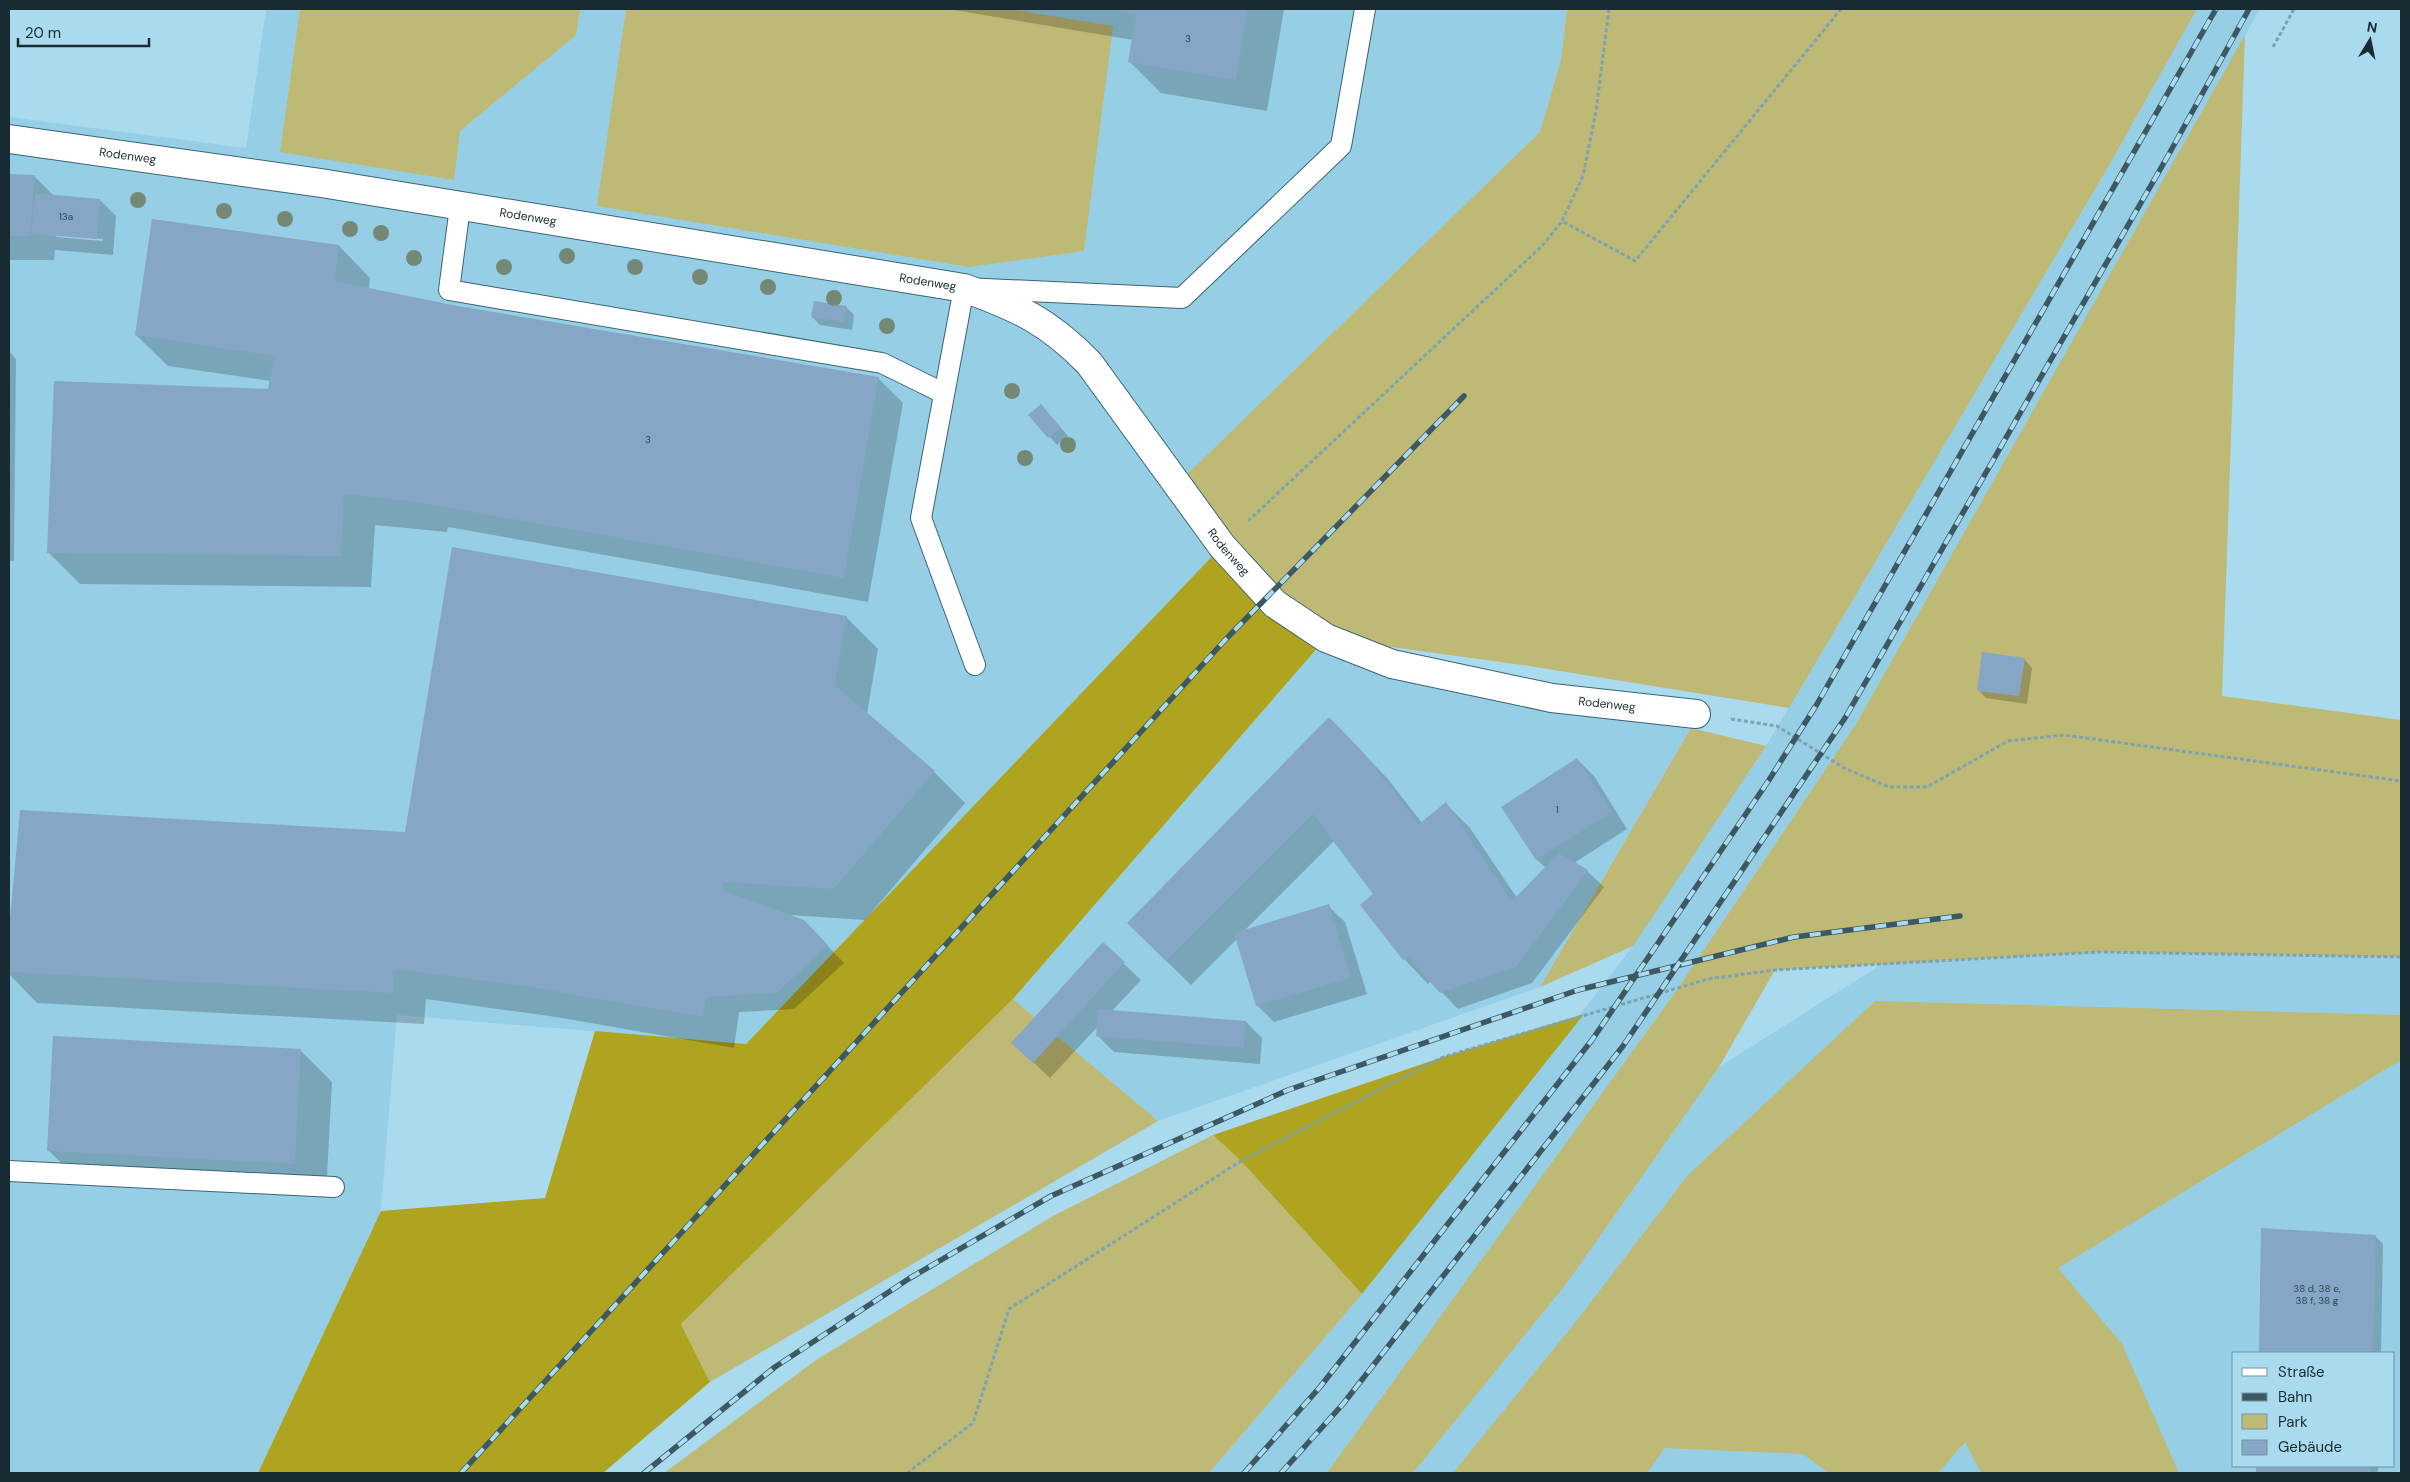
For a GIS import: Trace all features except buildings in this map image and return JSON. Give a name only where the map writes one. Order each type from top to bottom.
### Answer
[{"type":"street","name":"Rodenweg","points":[[9,139],[320,183],[964,288],[1009,305],[1044,323],[1069,343],[1089,363],[1222,546],[1275,604],[1326,638],[1392,664],[1552,698],[1696,714]]},
{"type":"lane","points":[[975,665],[921,518],[964,288],[1182,298],[1341,146],[1365,9]]},
{"type":"lane","points":[[460,207],[449,290],[882,363],[944,393]]},
{"type":"lane","points":[[9,1171],[334,1187]]},
{"type":"path","points":[[1222,546],[1542,246],[1562,221],[1583,176],[1596,111],[1609,9]]},
{"type":"path","points":[[1562,221],[1635,261],[1841,9]]},
{"type":"path","points":[[2274,47],[2294,9]]},
{"type":"path","points":[[1696,714],[1777,726],[1844,768],[1889,787],[1927,787],[2008,741],[2064,735],[2401,781]]},
{"type":"path","points":[[907,1473],[973,1423],[1010,1309],[1241,1161],[1443,1057],[1708,979],[1775,970],[2099,952],[2401,957]]},
{"type":"shaded area","points":[[266,9],[1567,9],[1561,60],[1540,132],[1178,483],[1222,546],[746,1044],[397,1015],[381,1211],[258,1473],[9,1473],[9,117],[246,148]]},
{"type":"shaded area","points":[[2197,9],[2260,9],[1856,724],[1674,994],[1337,1463],[1327,1473],[1209,1473],[1362,1294],[1633,946],[1766,746],[2107,169]]},
{"type":"shaded area","points":[[1222,546],[1326,638],[1013,999],[681,1324],[710,1382],[603,1473],[258,1473],[381,1211],[545,1198],[595,1031],[746,1044]]},
{"type":"shaded area","points":[[1326,638],[1696,714],[1691,728],[1540,987],[1158,1121],[1013,999]]},
{"type":"shaded area","points":[[2099,952],[2401,957],[2401,1473],[1413,1473],[1567,1283],[1719,1067],[1882,964]]},
{"type":"shaded area","points":[[1584,1014],[1362,1294],[1241,1161],[1213,1135],[1443,1057]]},
{"type":"green space","points":[[300,9],[580,9],[576,35],[460,131],[454,180],[280,152]]},
{"type":"green space","points":[[626,9],[1008,9],[1113,26],[1084,251],[969,267],[597,206]]},
{"type":"green space","points":[[1567,9],[2197,9],[2107,169],[1789,708],[1529,666],[1326,638],[1178,483],[1540,132],[1561,60]]},
{"type":"green space","points":[[2245,35],[2222,696],[2401,720],[2401,957],[2099,952],[1775,970],[1719,1067],[1567,1283],[1413,1473],[1327,1473],[1674,994],[1856,724]]},
{"type":"green space","points":[[1691,728],[1766,746],[1633,946],[1540,987]]},
{"type":"green space","points":[[1013,999],[1158,1121],[710,1382],[681,1324]]},
{"type":"green space","points":[[1875,1001],[2401,1015],[2401,1060],[2058,1268],[2122,1344],[2179,1473],[1981,1473],[1965,1442],[1938,1473],[1829,1473],[1803,1454],[1665,1448],[1647,1473],[1453,1473],[1578,1319],[1688,1175]]},
{"type":"green space","points":[[1213,1135],[1241,1161],[1362,1294],[1209,1473],[664,1473],[816,1360],[1053,1216]]},
{"type":"railway","points":[[1244,1473],[1320,1387],[1592,1040],[1769,780],[1817,704],[2216,9]]},
{"type":"railway","points":[[1281,1473],[1343,1404],[1623,1046],[1845,718],[2169,154],[2249,9]]},
{"type":"railway","points":[[461,1473],[1227,638],[1464,396]]},
{"type":"railway","points":[[644,1473],[775,1367],[910,1278],[1051,1196],[1288,1090],[1578,990],[1794,937],[1960,916]]}]
